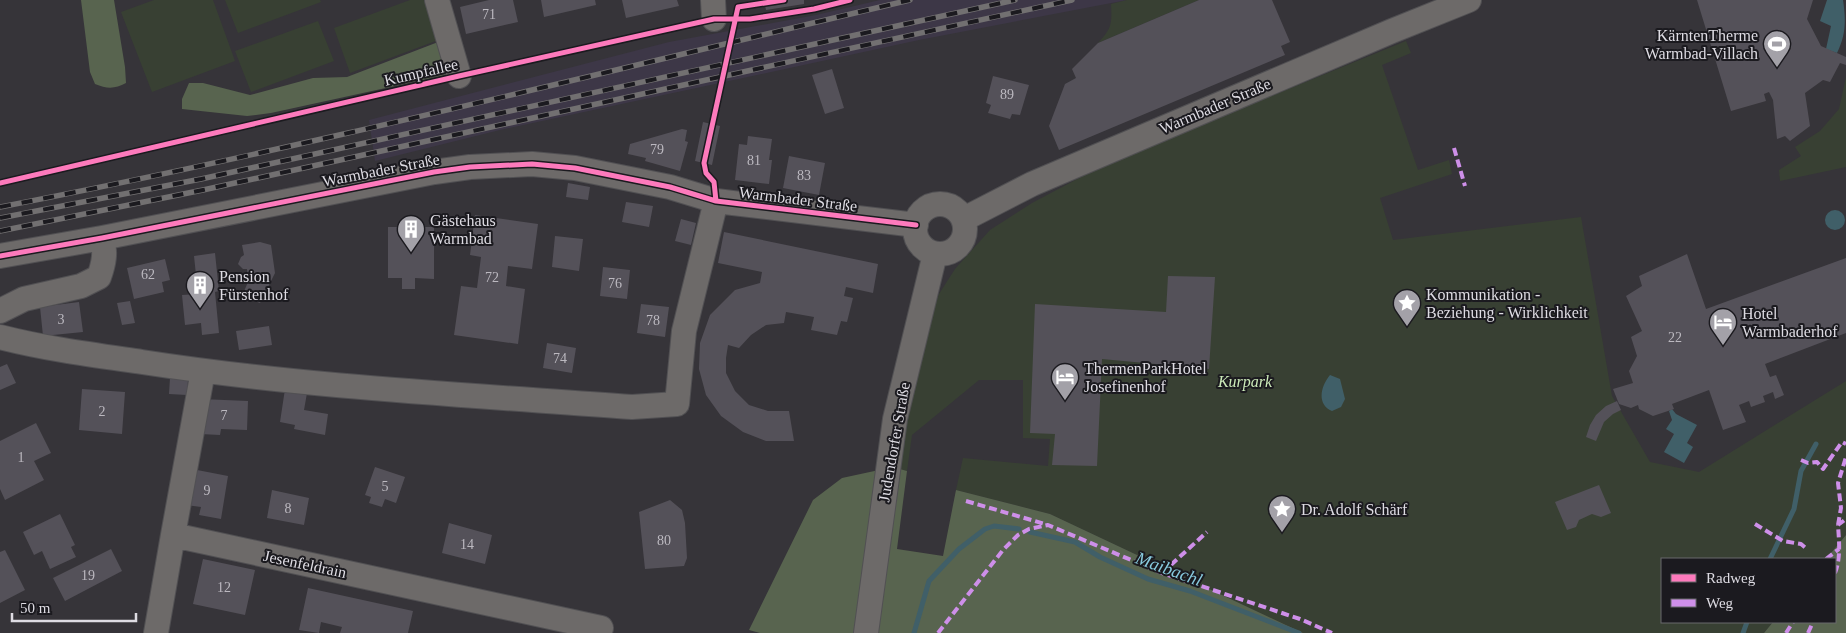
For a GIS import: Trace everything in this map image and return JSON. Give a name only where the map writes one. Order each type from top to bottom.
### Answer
[{"type":"street","name":"Kumpfallee","points":[[437,0],[459,76]]},
{"type":"street","name":"Warmbader Straße","points":[[964,219],[1032,184],[1469,0]]},
{"type":"street","name":"Warmbader Straße","points":[[0,256],[102,238],[434,172],[470,167],[532,164],[575,168],[670,187],[716,201],[916,225]]},
{"type":"street","name":"Warmbader Straße","points":[[203,371],[338,386],[632,407],[677,404],[684,331],[716,201]]},
{"type":"street","points":[[937,204],[953,207],[964,219],[966,231],[961,244],[950,253],[943,255],[928,252],[918,240],[916,225],[923,211],[937,204]]},
{"type":"street","points":[[0,310],[24,299],[81,286],[99,278],[104,264],[105,253],[102,238]]},
{"type":"street","name":"Judendorfer Straße","points":[[866,633],[895,420],[935,254]]},
{"type":"street","points":[[0,337],[29,344],[203,371],[156,633]]},
{"type":"street","name":"Jesenfeldrain","points":[[173,536],[601,628]]},
{"type":"shaded area","points":[[880,0],[1127,0],[919,40],[500,130],[375,161],[369,120],[669,42],[816,15]]},
{"type":"green space","points":[[81,0],[114,0],[126,83],[111,88],[95,84],[90,72]]},
{"type":"green space","points":[[154,0],[213,0],[235,61],[152,92],[121,12]]},
{"type":"green space","points":[[225,0],[320,0],[321,2],[238,33]]},
{"type":"green space","points":[[410,0],[425,0],[441,39],[350,73],[334,28]]},
{"type":"green space","points":[[1127,0],[1199,0],[1098,43],[1110,25],[1111,4]]},
{"type":"green space","points":[[318,21],[334,61],[251,92],[235,51]]},
{"type":"green space","points":[[446,39],[450,74],[271,113],[247,116],[182,109],[182,99],[189,83],[203,83],[250,95],[313,78],[347,77]]},
{"type":"green space","name":"Kurpark","points":[[1406,41],[1411,53],[1382,65],[1418,170],[1449,160],[1452,174],[1380,198],[1393,240],[1581,217],[1612,396],[1650,462],[1699,472],[1846,381],[1846,535],[1827,558],[1661,558],[1661,623],[1772,623],[1764,633],[1303,633],[1050,514],[956,490],[963,458],[1048,466],[1050,439],[1023,438],[1023,380],[979,380],[912,435],[907,471],[893,467],[915,358],[939,294],[955,269],[990,230],[1032,203],[1083,176],[1195,127]]},
{"type":"green space","points":[[1846,77],[1846,167],[1780,181],[1779,170],[1801,156],[1795,147],[1820,131],[1839,109]]},
{"type":"green space","points":[[893,467],[907,471],[897,549],[943,556],[956,490],[1050,514],[1303,633],[760,633],[749,630],[813,500],[842,478]]},
{"type":"green space","points":[[1846,535],[1846,633],[1764,633],[1772,623],[1836,623],[1836,558],[1827,558]]},
{"type":"water","points":[[1827,0],[1843,0],[1844,27],[1837,53],[1826,49],[1831,26],[1820,21]]},
{"type":"water","points":[[1831,210],[1839,210],[1845,216],[1845,224],[1839,230],[1831,230],[1825,224],[1825,216]]},
{"type":"water","points":[[1330,375],[1340,379],[1345,399],[1341,407],[1332,411],[1327,408],[1322,399],[1322,389]]},
{"type":"water","points":[[1672,409],[1676,414],[1697,425],[1687,443],[1693,447],[1684,463],[1664,452],[1674,434],[1666,429],[1672,420],[1669,411]]},
{"type":"building","points":[[489,0],[513,0],[518,22],[466,34],[460,7]]},
{"type":"building","points":[[541,0],[595,0],[596,5],[544,17]]},
{"type":"building","points":[[622,0],[677,0],[679,6],[626,18]]},
{"type":"building","points":[[764,0],[804,0],[804,4],[766,10]]},
{"type":"building","points":[[1199,0],[1272,0],[1290,42],[1281,46],[1285,55],[1059,150],[1049,126],[1065,84],[1076,78],[1072,69],[1098,43]]},
{"type":"building","name":"KärntenTherme Warmbad-Villach","points":[[1697,0],[1813,0],[1807,19],[1821,46],[1846,57],[1846,65],[1840,63],[1830,82],[1823,80],[1805,93],[1810,126],[1790,141],[1785,136],[1777,139],[1773,100],[1769,92],[1764,94],[1766,101],[1731,111]]},
{"type":"building","points":[[832,69],[844,108],[825,114],[812,75]]},
{"type":"building","points":[[993,76],[1029,85],[1020,115],[1012,114],[1010,119],[988,113],[991,105],[986,103]]},
{"type":"building","points":[[703,122],[720,126],[712,165],[695,161]]},
{"type":"building","points":[[682,129],[687,130],[685,141],[688,142],[680,171],[645,161],[646,158],[628,154],[630,144]]},
{"type":"building","points":[[748,136],[772,139],[769,160],[772,160],[769,184],[735,180],[739,144],[747,145]]},
{"type":"building","points":[[789,156],[825,163],[819,195],[783,188]]},
{"type":"building","points":[[568,183],[590,187],[588,200],[566,197]]},
{"type":"building","points":[[626,202],[653,206],[649,227],[622,222]]},
{"type":"building","points":[[475,215],[538,224],[532,269],[508,266],[506,286],[525,289],[518,344],[454,335],[461,286],[477,288],[481,257],[470,255]]},
{"type":"building","points":[[681,219],[696,223],[691,245],[675,241]]},
{"type":"building","name":"Gästehaus Warmbad","points":[[388,227],[434,227],[434,279],[415,278],[415,289],[402,289],[402,278],[388,278]]},
{"type":"building","points":[[724,232],[878,264],[873,293],[846,287],[844,296],[853,298],[847,322],[841,321],[837,335],[811,330],[814,317],[786,312],[784,323],[766,325],[751,335],[739,348],[728,345],[726,373],[735,391],[749,405],[768,411],[789,411],[794,441],[766,441],[743,432],[721,416],[706,395],[699,369],[700,343],[710,315],[735,290],[760,283],[762,272],[718,263]]},
{"type":"building","points":[[555,236],[583,239],[579,271],[552,267]]},
{"type":"building","points":[[260,242],[271,245],[275,273],[260,303],[242,296],[248,282],[247,269],[243,269],[238,264],[244,255],[242,245]]},
{"type":"building","points":[[215,253],[219,291],[215,292],[219,333],[202,335],[201,323],[185,325],[182,295],[198,294],[194,256]]},
{"type":"building","name":"Hotel Warmbaderhof","points":[[1687,254],[1706,309],[1846,258],[1846,333],[1765,364],[1770,377],[1776,375],[1784,395],[1775,399],[1773,392],[1763,396],[1765,402],[1751,407],[1749,401],[1739,405],[1746,422],[1723,430],[1709,390],[1672,404],[1674,409],[1653,416],[1639,409],[1638,405],[1631,408],[1619,404],[1613,389],[1633,383],[1629,371],[1637,356],[1631,337],[1642,331],[1626,296],[1642,286],[1639,276]]},
{"type":"building","points":[[165,259],[170,280],[162,282],[164,292],[134,299],[127,268]]},
{"type":"building","points":[[603,267],[630,270],[627,299],[600,296]]},
{"type":"building","name":"ThermenParkHotel Josefinenhof","points":[[1168,276],[1215,277],[1209,369],[1102,359],[1097,466],[1052,465],[1055,434],[1030,433],[1035,304],[1166,312]]},
{"type":"building","points":[[130,301],[135,323],[122,325],[117,303]]},
{"type":"building","points":[[79,302],[83,332],[43,336],[40,307]]},
{"type":"building","points":[[641,304],[669,307],[665,337],[637,333]]},
{"type":"building","points":[[269,326],[272,345],[239,350],[236,331]]},
{"type":"building","points":[[547,343],[576,348],[572,373],[543,368]]},
{"type":"building","points":[[7,364],[16,383],[0,390],[0,367]]},
{"type":"building","points":[[170,378],[188,380],[187,395],[169,394]]},
{"type":"building","points":[[82,389],[125,392],[122,434],[79,430]]},
{"type":"building","points":[[285,389],[307,393],[304,410],[328,414],[325,435],[294,429],[295,425],[280,422]]},
{"type":"building","points":[[201,399],[248,401],[247,430],[221,429],[220,435],[200,434]]},
{"type":"building","points":[[1617,401],[1621,410],[1604,422],[1596,441],[1586,437],[1596,415],[1606,406]]},
{"type":"building","points":[[36,423],[51,453],[34,461],[44,480],[5,500],[0,489],[0,441]]},
{"type":"building","points":[[375,467],[405,477],[396,503],[385,499],[382,507],[369,503],[371,497],[365,495]]},
{"type":"building","points":[[192,469],[228,476],[221,519],[199,515],[201,507],[186,505]]},
{"type":"building","points":[[1599,485],[1611,513],[1601,517],[1592,514],[1579,520],[1576,527],[1567,530],[1555,502]]},
{"type":"building","points":[[272,490],[309,498],[304,525],[267,518]]},
{"type":"building","points":[[670,500],[682,510],[685,523],[687,558],[684,566],[645,569],[639,512]]},
{"type":"building","points":[[60,514],[75,545],[71,547],[76,557],[50,569],[42,551],[34,555],[23,532]]},
{"type":"building","points":[[449,523],[492,535],[485,564],[442,553]]},
{"type":"building","points":[[111,549],[122,571],[65,601],[53,578]]},
{"type":"building","points":[[5,550],[25,590],[0,603],[0,552]]},
{"type":"building","points":[[203,559],[255,570],[245,615],[193,604]]},
{"type":"building","points":[[308,588],[413,611],[408,633],[340,633],[342,627],[321,622],[319,633],[299,630]]},
{"type":"waterway","name":"Maibachl","points":[[1770,558],[1794,509],[1801,471],[1816,444]]},
{"type":"waterway","name":"Maibachl","points":[[914,633],[929,581],[959,549],[985,529],[994,526],[1019,529]]},
{"type":"waterway","name":"Maibachl","points":[[1030,532],[1075,542],[1100,557],[1148,579],[1190,591],[1299,633]]},
{"type":"waterway","name":"Maibachl","points":[[1743,633],[1747,623]]},
{"type":"railway","points":[[0,207],[229,160],[910,0]]},
{"type":"railway","points":[[0,218],[201,179],[1015,0]]},
{"type":"railway","points":[[0,231],[203,190],[1072,0]]},
{"type":"marked path","points":[[1454,148],[1465,186]]},
{"type":"marked path","points":[[1801,460],[1808,463],[1817,462],[1823,469],[1842,442],[1846,444]]},
{"type":"marked path","points":[[1838,525],[1841,508],[1838,483],[1846,457]]},
{"type":"marked path","points":[[966,501],[1045,524]]},
{"type":"marked path","points":[[1836,570],[1839,555],[1838,525],[1846,519]]},
{"type":"marked path","points":[[1755,524],[1783,541],[1801,544],[1807,549]]},
{"type":"marked path","points":[[938,633],[1003,550],[1018,535],[1029,529],[1048,525],[1162,573],[1300,619],[1332,633]]},
{"type":"marked path","points":[[1162,573],[1207,532]]},
{"type":"marked path","points":[[1827,558],[1839,549]]},
{"type":"marked path","points":[[1786,633],[1792,623]]},
{"type":"marked path","points":[[1808,633],[1813,623]]},
{"type":"cycle path","points":[[716,201],[714,182],[706,173],[704,163],[738,7],[784,0]]},
{"type":"cycle path","points":[[0,183],[459,76],[714,19],[750,19],[814,9],[850,0]]},
{"type":"cycle path","points":[[0,256],[102,238],[434,172],[470,167],[532,164],[575,168],[670,187],[716,201],[916,225]]},
{"type":"place","name":"KärntenTherme Warmbad-Villach","points":[[1777,68]]},
{"type":"place","name":"Gästehaus Warmbad","points":[[411,253]]},
{"type":"place","name":"Pension Fürstenhof","points":[[200,309]]},
{"type":"place","name":"Kommunikation - Beziehung - Wirklichkeit","points":[[1407,327]]},
{"type":"place","name":"Hotel Warmbaderhof","points":[[1723,346]]},
{"type":"place","name":"ThermenParkHotel Josefinenhof","points":[[1065,401]]},
{"type":"place","name":"Dr. Adolf Schärf","points":[[1282,533]]}]
